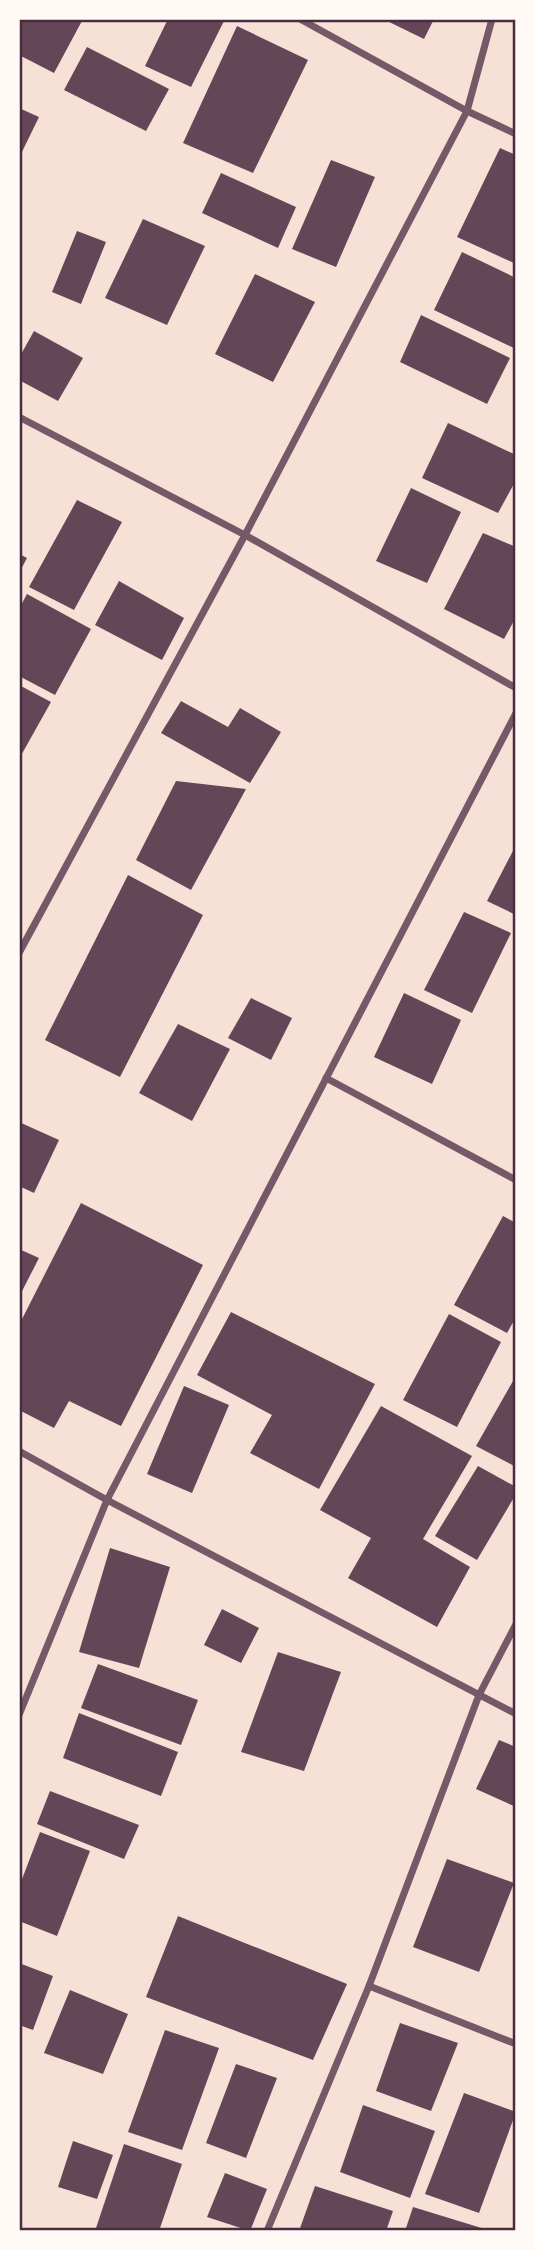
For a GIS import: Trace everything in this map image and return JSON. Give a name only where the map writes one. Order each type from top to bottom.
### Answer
[{"type":"street","points":[[300,19],[467,111],[516,134]]},
{"type":"street","points":[[19,953],[245,535],[467,111],[492,19]]},
{"type":"street","points":[[19,417],[245,535],[516,688]]},
{"type":"street","points":[[19,1715],[107,1500],[516,713]]},
{"type":"street","points":[[326,1078],[516,1180]]},
{"type":"street","points":[[19,1451],[107,1500],[516,1714]]},
{"type":"street","points":[[267,2231],[369,1986],[479,1695],[516,1624]]},
{"type":"street","points":[[369,1986],[516,2044]]},
{"type":"building","points":[[19,19],[83,19],[54,73],[19,55]]},
{"type":"building","points":[[168,19],[225,19],[191,87],[145,66]]},
{"type":"building","points":[[383,19],[434,19],[424,39]]},
{"type":"building","points":[[237,26],[308,60],[253,173],[183,143]]},
{"type":"building","points":[[87,47],[169,89],[146,131],[64,90]]},
{"type":"building","points":[[19,108],[39,117],[19,158]]},
{"type":"building","points":[[500,148],[516,155],[516,264],[457,237]]},
{"type":"building","points":[[331,160],[375,177],[336,267],[292,249]]},
{"type":"building","points":[[221,173],[296,207],[278,248],[202,213]]},
{"type":"building","points":[[143,219],[205,246],[167,325],[105,298]]},
{"type":"building","points":[[77,231],[106,242],[81,304],[52,292]]},
{"type":"building","points":[[462,252],[516,278],[516,349],[434,310]]},
{"type":"building","points":[[255,274],[315,302],[273,382],[215,354]]},
{"type":"building","points":[[421,315],[510,358],[487,404],[400,362]]},
{"type":"building","points":[[34,331],[83,358],[58,401],[19,380],[19,358]]},
{"type":"building","points":[[448,423],[516,455],[516,480],[498,513],[422,478]]},
{"type":"building","points":[[411,488],[461,512],[427,583],[376,561]]},
{"type":"building","points":[[77,500],[122,522],[74,610],[29,587]]},
{"type":"building","points":[[483,533],[516,547],[516,617],[504,639],[444,609]]},
{"type":"building","points":[[19,554],[27,558],[19,573]]},
{"type":"building","points":[[119,581],[184,618],[162,660],[95,625]]},
{"type":"building","points":[[27,594],[91,629],[55,695],[19,676],[19,609]]},
{"type":"building","points":[[19,685],[51,702],[19,759]]},
{"type":"building","points":[[181,701],[228,727],[240,708],[281,732],[250,783],[161,733]]},
{"type":"building","points":[[176,781],[246,789],[191,890],[136,860]]},
{"type":"building","points":[[516,845],[516,915],[487,901]]},
{"type":"building","points":[[128,875],[203,915],[120,1077],[45,1040]]},
{"type":"building","points":[[464,912],[511,933],[472,1013],[424,990]]},
{"type":"building","points":[[404,993],[461,1020],[432,1084],[374,1057]]},
{"type":"building","points":[[251,998],[292,1018],[271,1060],[228,1038]]},
{"type":"building","points":[[178,1024],[230,1049],[192,1121],[139,1093]]},
{"type":"building","points":[[19,1122],[59,1140],[34,1193],[19,1186]]},
{"type":"building","points":[[81,1203],[203,1265],[121,1426],[69,1401],[54,1428],[19,1410],[19,1325]]},
{"type":"building","points":[[503,1216],[516,1223],[516,1317],[507,1333],[454,1305]]},
{"type":"building","points":[[19,1249],[39,1258],[19,1297]]},
{"type":"building","points":[[231,1312],[375,1384],[319,1489],[250,1453],[272,1415],[197,1375]]},
{"type":"building","points":[[449,1314],[501,1342],[457,1427],[403,1400]]},
{"type":"building","points":[[513,1381],[516,1383],[516,1467],[476,1446]]},
{"type":"building","points":[[184,1386],[229,1405],[192,1493],[147,1474]]},
{"type":"building","points":[[381,1406],[472,1456],[423,1539],[470,1567],[437,1627],[348,1578],[371,1538],[320,1510]]},
{"type":"building","points":[[478,1466],[516,1487],[516,1494],[477,1560],[435,1536]]},
{"type":"building","points":[[110,1548],[170,1567],[139,1668],[79,1652]]},
{"type":"building","points":[[222,1609],[259,1628],[241,1663],[204,1645]]},
{"type":"building","points":[[278,1652],[341,1672],[304,1771],[241,1752]]},
{"type":"building","points":[[98,1664],[198,1700],[181,1745],[81,1708]]},
{"type":"building","points":[[79,1713],[178,1752],[161,1796],[63,1758]]},
{"type":"building","points":[[499,1740],[516,1747],[516,1807],[476,1789]]},
{"type":"building","points":[[50,1791],[139,1825],[124,1859],[37,1824]]},
{"type":"building","points":[[40,1832],[90,1851],[57,1936],[19,1921],[19,1887]]},
{"type":"building","points":[[447,1859],[514,1883],[479,1972],[413,1947]]},
{"type":"building","points":[[178,1916],[347,1984],[313,2060],[146,1997]]},
{"type":"building","points":[[19,1963],[53,1976],[33,2030],[19,2025]]},
{"type":"building","points":[[70,1990],[128,2014],[103,2074],[44,2053]]},
{"type":"building","points":[[400,2023],[458,2043],[431,2111],[376,2091]]},
{"type":"building","points":[[165,2030],[219,2048],[182,2150],[128,2132]]},
{"type":"building","points":[[236,2064],[277,2078],[246,2158],[206,2143]]},
{"type":"building","points":[[464,2093],[516,2112],[479,2213],[425,2194]]},
{"type":"building","points":[[363,2105],[435,2131],[410,2198],[340,2172]]},
{"type":"building","points":[[73,2141],[113,2155],[97,2199],[58,2187]]},
{"type":"building","points":[[124,2144],[182,2164],[159,2231],[95,2231]]},
{"type":"building","points":[[225,2173],[267,2189],[250,2231],[207,2217]]},
{"type":"building","points":[[315,2186],[393,2211],[386,2231],[299,2231]]},
{"type":"building","points":[[413,2207],[488,2230],[488,2231],[405,2231]]}]
